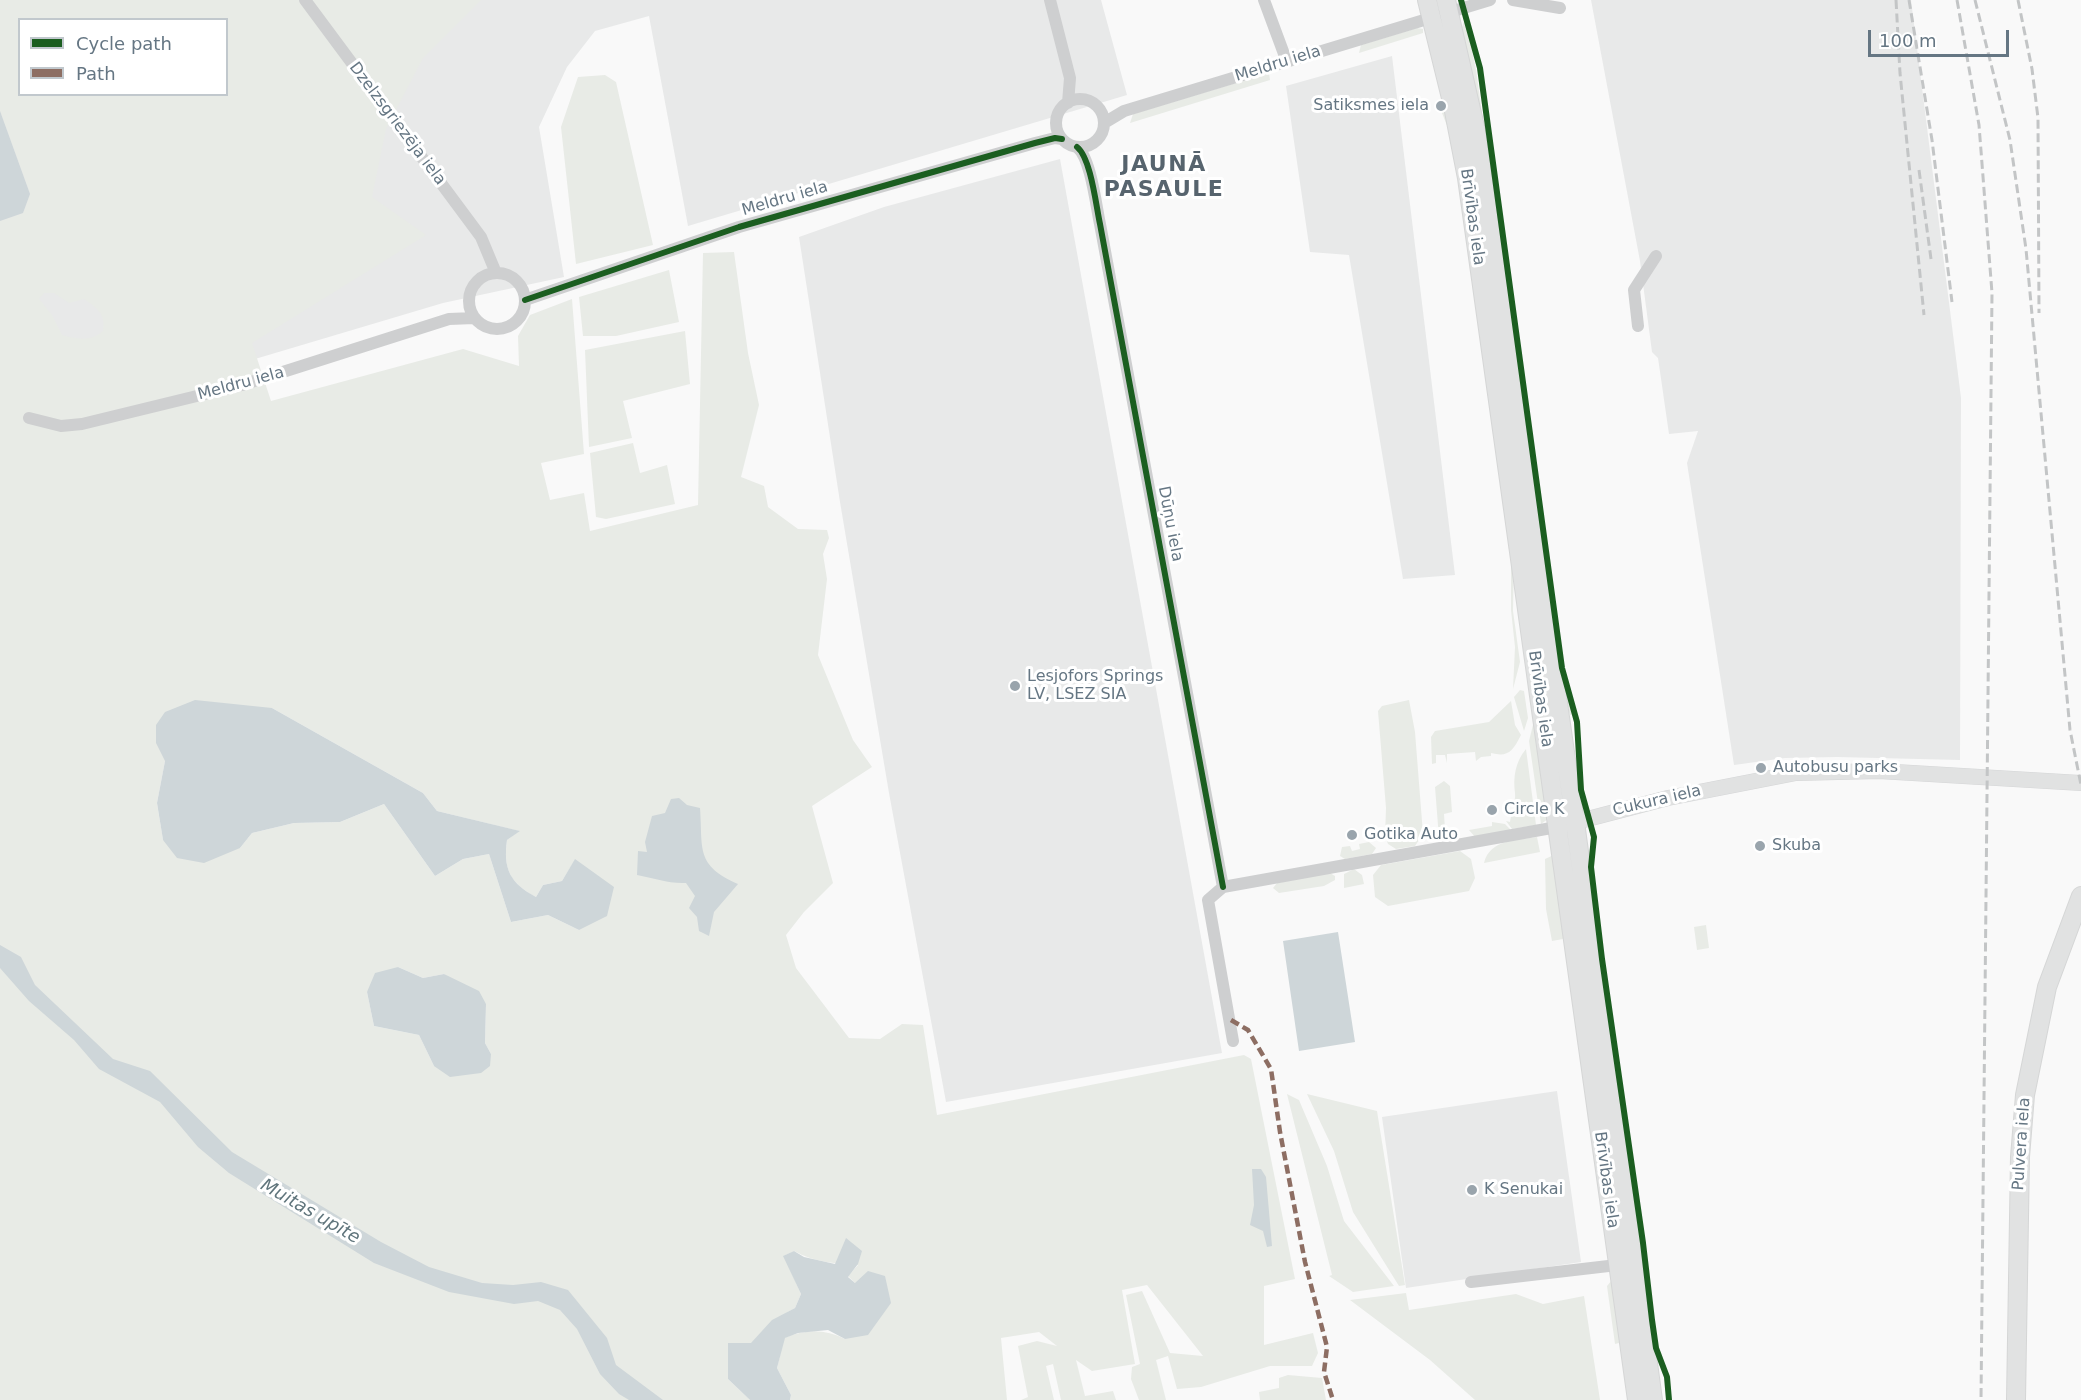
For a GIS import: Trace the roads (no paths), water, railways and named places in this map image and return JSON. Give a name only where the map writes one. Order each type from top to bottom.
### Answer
[{"type":"highway","name":"Brīvības iela","points":[[1448,6],[1476,131],[1566,825],[1617,1265],[1637,1400]]},
{"type":"highway","name":"Brīvības iela","points":[[1429,9],[1467,178],[1653,1400]]},
{"type":"highway","name":"Pulvera iela","points":[[2016,1400],[2020,1157],[2025,1095],[2048,987],[2081,897]]},
{"type":"main road","name":"Cukura iela","points":[[1566,825],[1690,793],[1796,773],[1879,771],[2081,782]]},
{"type":"street","name":"Dzelzsgriezēja iela","points":[[304,0],[481,237],[490,274]]},
{"type":"street","points":[[1050,0],[1070,78],[1077,92],[1086,101]]},
{"type":"street","points":[[1264,0],[1287,62]]},
{"type":"street","name":"Meldru iela","points":[[1092,143],[1101,134],[1104,123],[1124,111],[1287,62],[1429,9],[1490,0]]},
{"type":"street","points":[[1513,0],[1560,8]]},
{"type":"street","points":[[1070,78],[1068,103],[1086,101]]},
{"type":"street","name":"Meldru iela","points":[[1086,101],[1098,109],[1124,111]]},
{"type":"street","name":"Meldru iela","points":[[1035,143],[1051,132],[1056,125],[1058,114],[1068,103]]},
{"type":"street","points":[[1098,109],[1104,123]]},
{"type":"street","points":[[1056,125],[1062,139],[1077,147],[1092,143]]},
{"type":"street","name":"Meldru iela","points":[[524,294],[544,292],[739,227],[1035,143],[1055,138],[1062,139]]},
{"type":"street","name":"Dūņu iela","points":[[1088,168],[1088,152],[1092,143]]},
{"type":"street","name":"Dūņu iela","points":[[1077,147],[1082,151],[1088,168],[1224,887]]},
{"type":"street","points":[[1638,326],[1634,290],[1656,256]]},
{"type":"street","points":[[490,274],[510,275],[524,294],[522,315],[509,327],[492,329],[472,312],[472,288],[490,274]]},
{"type":"street","name":"Meldru iela","points":[[29,418],[61,426],[82,424],[242,386],[472,312]]},
{"type":"street","name":"Cukura iela","points":[[1224,887],[1566,825]]},
{"type":"street","points":[[1224,887],[1209,900],[1233,1041]]},
{"type":"street","points":[[1471,1282],[1617,1265]]},
{"type":"water","points":[[0,111],[30,194],[23,213],[0,221]]},
{"type":"water","points":[[195,700],[272,708],[423,793],[437,811],[520,831],[507,840],[506,859],[514,880],[536,897],[543,885],[562,881],[575,859],[614,887],[607,916],[579,930],[548,915],[511,922],[489,854],[463,859],[435,876],[384,804],[340,822],[294,823],[252,833],[240,848],[204,863],[177,858],[163,840],[157,803],[165,761],[156,743],[156,725],[165,712]]},
{"type":"water","points":[[679,798],[687,805],[700,808],[702,845],[708,862],[714,870],[738,884],[714,912],[709,936],[699,931],[697,917],[689,908],[695,896],[686,883],[668,882],[637,875],[638,851],[647,852],[645,842],[652,816],[665,813],[671,799]]},
{"type":"water","points":[[1338,932],[1355,1042],[1299,1051],[1283,941]]},
{"type":"water","name":"Muitas upīte","points":[[0,945],[21,957],[35,985],[113,1059],[150,1071],[232,1152],[381,1242],[429,1267],[482,1283],[513,1285],[541,1282],[568,1290],[607,1338],[616,1365],[663,1400],[629,1400],[619,1394],[600,1374],[577,1329],[560,1310],[538,1301],[514,1304],[449,1292],[374,1263],[229,1173],[198,1147],[160,1102],[99,1069],[74,1040],[29,1001],[0,968]]},
{"type":"water","points":[[398,967],[423,978],[444,974],[479,991],[486,1004],[485,1043],[491,1054],[490,1066],[481,1073],[450,1077],[434,1066],[419,1035],[374,1026],[367,992],[375,973]]},
{"type":"water","points":[[1252,1169],[1261,1169],[1266,1177],[1272,1246],[1267,1247],[1263,1231],[1250,1225],[1254,1205]]},
{"type":"water","points":[[846,1238],[862,1251],[858,1264],[848,1277],[855,1283],[868,1271],[885,1276],[891,1303],[868,1335],[845,1339],[828,1330],[798,1333],[785,1338],[777,1368],[791,1395],[790,1400],[750,1400],[728,1379],[728,1343],[751,1343],[772,1320],[795,1308],[801,1294],[783,1256],[794,1251],[804,1257],[835,1264]]},
{"type":"railway","points":[[1896,0],[1900,73],[1924,315]]},
{"type":"railway","points":[[1909,0],[1932,140],[1952,302]]},
{"type":"railway","points":[[1957,0],[1979,125],[1992,293],[1981,1400]]},
{"type":"railway","points":[[1975,0],[2010,140],[2026,249],[2070,730],[2081,785]]},
{"type":"railway","points":[[2018,0],[2032,69],[2038,118],[2039,313]]},
{"type":"railway","points":[[1919,170],[1931,259]]},
{"type":"place","name":"Satiksmes iela","points":[[1441,106]]},
{"type":"place","name":"Lesjofors Springs LV, LSEZ SIA","points":[[1015,686]]},
{"type":"place","name":"Autobusu parks","points":[[1761,768]]},
{"type":"place","name":"Circle K","points":[[1492,810]]},
{"type":"place","name":"Gotika Auto","points":[[1352,835]]},
{"type":"place","name":"Skuba","points":[[1760,846]]},
{"type":"place","name":"K Senukai","points":[[1472,1190]]},
{"type":"district","name":"JAUNĀ PASAULE","points":[[1164,178]]}]
